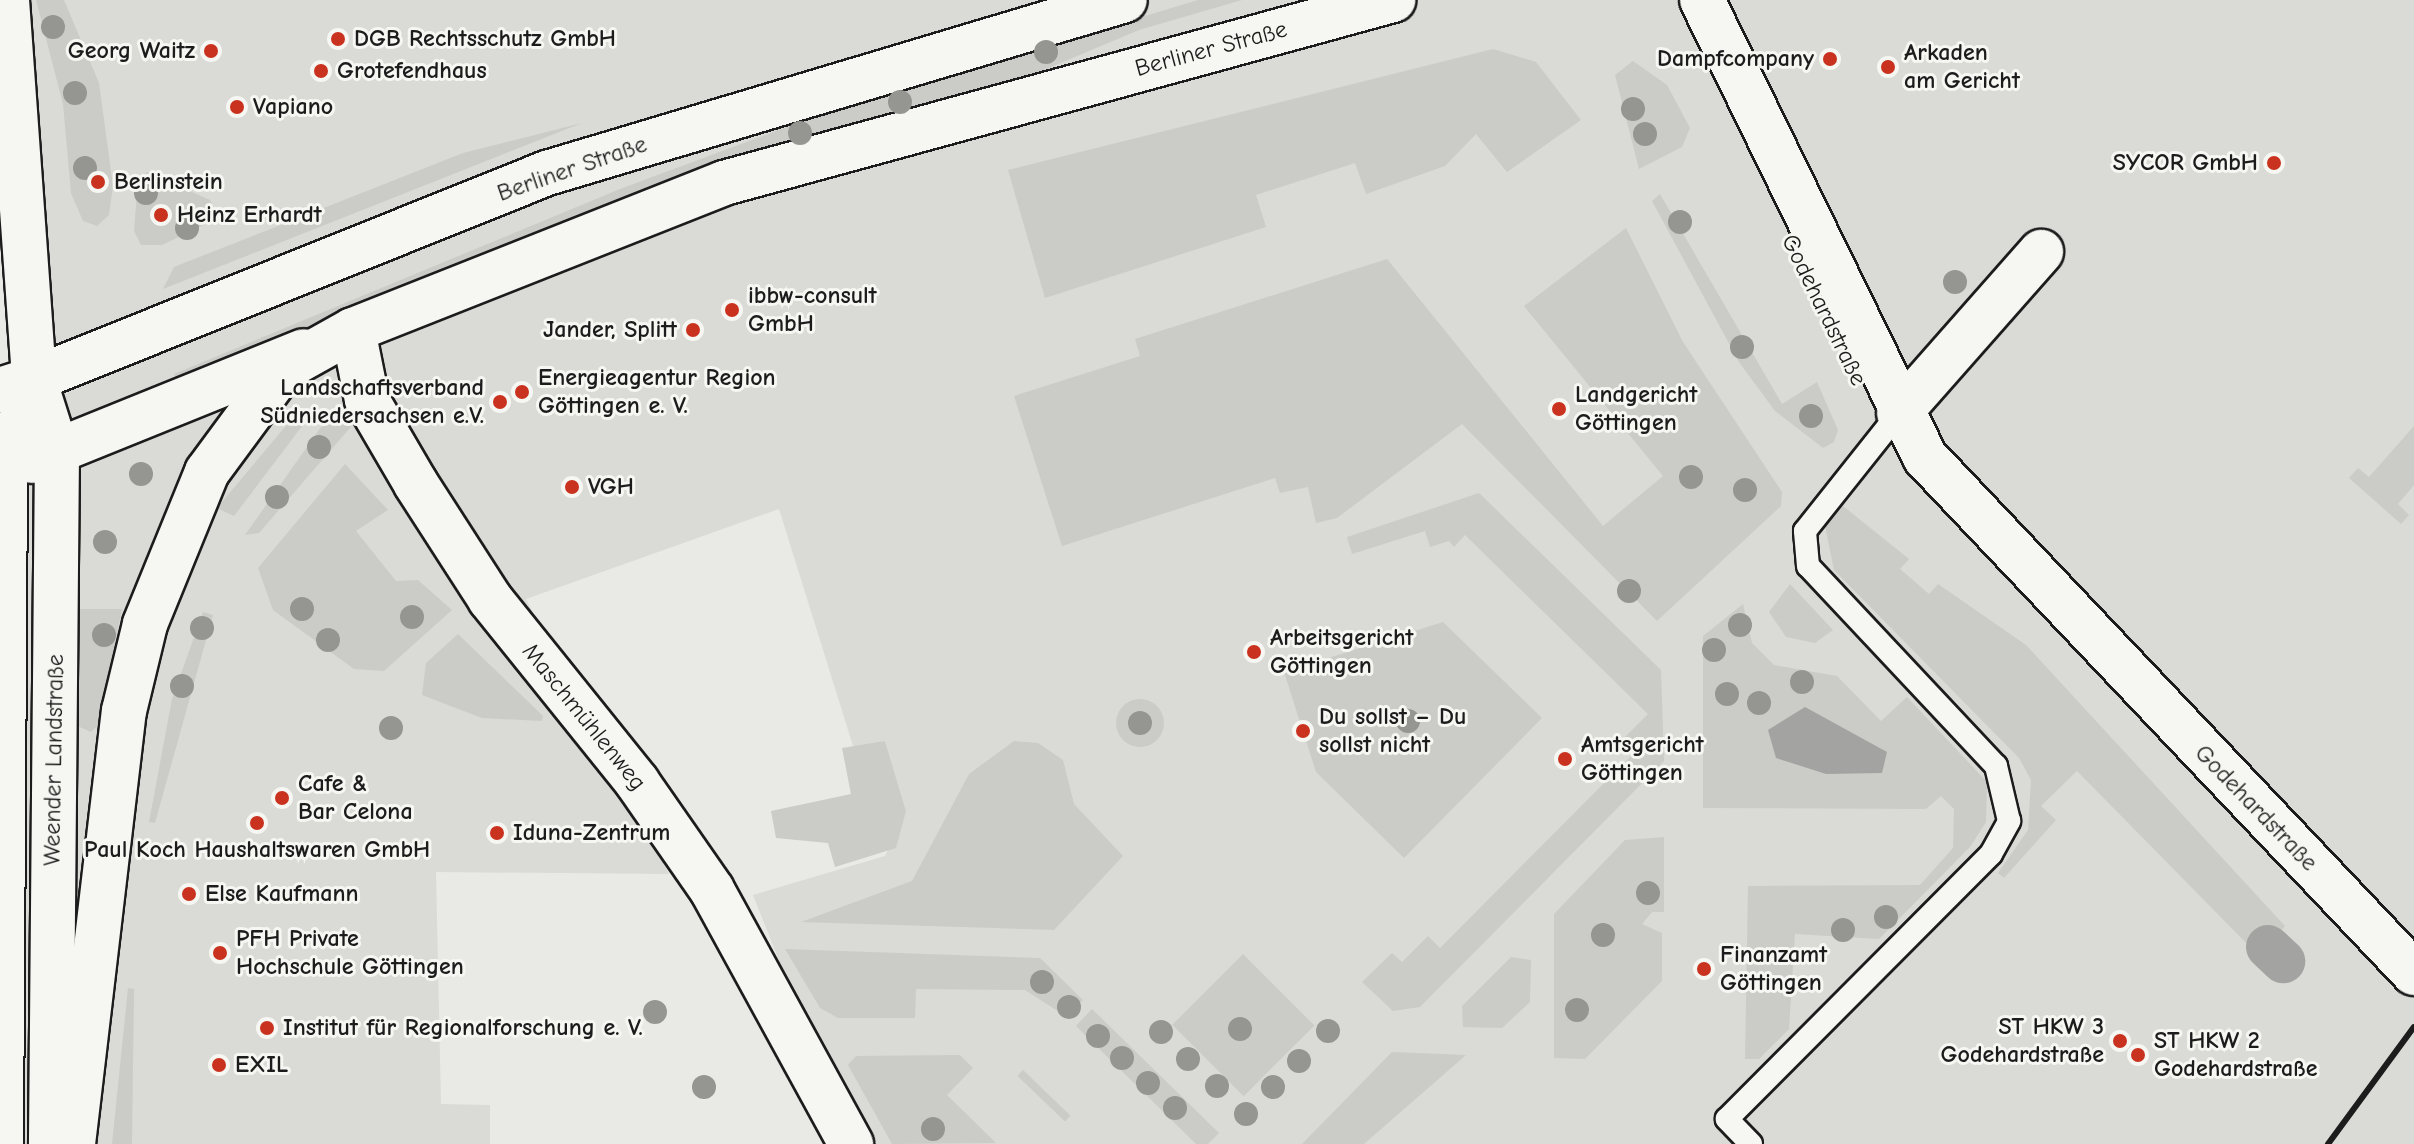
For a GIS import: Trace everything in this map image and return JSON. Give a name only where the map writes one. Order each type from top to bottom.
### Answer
[{"type":"street","name":"Weender Landstraße","points":[[1,1144],[3,470],[17,384],[7,0]]},
{"type":"street","name":"Berliner Straße","points":[[17,384],[547,173],[1125,0]]},
{"type":"street","name":"Berliner Straße","points":[[3,470],[57,452],[353,330],[724,183],[1393,0]]},
{"type":"street","name":"Godehardstraße","points":[[1679,0],[1755,176],[1891,422],[2031,575],[2414,973]]},
{"type":"street","name":"Godehardstraße","points":[[1702,0],[1891,422]]},
{"type":"street","points":[[1891,422],[2041,252]]},
{"type":"street","name":"Maschmühlenweg","points":[[353,330],[367,400],[429,504],[490,599],[637,782],[712,890],[851,1144]]},
{"type":"street","name":"Berliner Straße","points":[[73,1144],[124,711],[155,589],[200,486],[262,393],[304,351]]},
{"type":"street","name":"Weender Landstraße","points":[[17,384],[57,452],[51,1144]]},
{"type":"lane","points":[[1751,1144],[1727,1119],[1991,854],[2009,821],[2010,802],[1996,766],[1808,566],[1805,531],[1891,422]]},
{"type":"shaded area","points":[[10,0],[2414,0],[2414,1144],[852,1144],[753,895],[885,856],[906,811],[885,741],[854,749],[779,509],[526,599],[669,874],[436,872],[441,1104],[490,1105],[490,1144],[0,1144],[0,442],[30,439]]},
{"type":"shaded area","points":[[36,0],[64,0],[99,83],[113,186],[109,215],[97,226],[83,221],[71,193],[63,104]]},
{"type":"shaded area","points":[[1198,0],[1242,0],[1139,30],[1008,85],[706,168],[178,384],[174,374],[620,189],[827,112]]},
{"type":"shaded area","points":[[1493,49],[1536,62],[1581,120],[1507,172],[1476,134],[1445,166],[1366,194],[1355,163],[1256,195],[1266,227],[1045,298],[1008,170]]},
{"type":"shaded area","points":[[1633,61],[1667,85],[1690,128],[1682,147],[1639,169],[1615,75]]},
{"type":"shaded area","points":[[582,123],[163,289],[174,267],[463,153]]},
{"type":"shaded area","points":[[147,172],[210,200],[220,217],[162,245],[141,245],[134,231],[138,181]]},
{"type":"shaded area","points":[[1660,194],[1782,404],[1817,382],[1838,430],[1834,442],[1823,448],[1775,411],[1739,362],[1652,201]]},
{"type":"shaded area","points":[[1626,228],[1683,342],[1782,492],[1781,506],[1657,621],[1462,424],[1337,518],[1316,523],[1308,487],[1280,493],[1275,478],[1062,546],[1014,396],[1140,356],[1135,339],[1387,259],[1603,526],[1663,476],[1524,306]]},
{"type":"shaded area","points":[[300,409],[309,417],[234,516],[217,508]]},
{"type":"shaded area","points":[[362,414],[259,533],[245,535],[321,427]]},
{"type":"shaded area","points":[[2414,426],[2414,485],[2398,504],[2409,515],[2401,524],[2349,478],[2358,468],[2369,477]]},
{"type":"shaded area","points":[[345,464],[388,510],[356,531],[396,581],[418,580],[452,610],[384,671],[354,669],[273,610],[258,568]]},
{"type":"shaded area","points":[[1479,493],[1661,670],[1664,761],[1420,1007],[1393,1011],[1362,982],[1392,953],[1402,962],[1428,936],[1440,948],[1637,750],[1625,737],[1648,714],[1465,535],[1454,547],[1449,541],[1430,547],[1425,531],[1352,554],[1347,537]]},
{"type":"shaded area","points":[[1843,506],[1909,559],[1900,569],[1929,594],[1938,584],[2026,645],[2285,926],[2259,956],[2077,771],[2041,806],[2056,820],[2004,878],[1998,873],[2028,830],[2031,780],[2019,758],[1834,570],[1825,526]]},
{"type":"shaded area","points":[[1790,584],[1833,630],[1815,643],[1786,637],[1769,612]]},
{"type":"shaded area","points":[[1743,604],[1752,643],[1774,665],[1837,676],[1881,721],[1907,697],[1987,782],[1986,822],[1970,847],[1879,939],[1795,934],[1789,1029],[1759,1059],[1745,1059],[1748,886],[1920,885],[1953,848],[1954,809],[1941,796],[1926,809],[1703,808],[1703,636]]},
{"type":"shaded area","points":[[76,609],[122,609],[98,725],[91,732],[75,725]]},
{"type":"shaded area","points":[[203,612],[213,615],[155,823],[149,822],[172,699]]},
{"type":"shaded area","points":[[1443,622],[1542,718],[1404,858],[1316,772],[1284,672]]},
{"type":"shaded area","points":[[458,634],[543,716],[542,721],[482,718],[422,695],[426,663]]},
{"type":"shaded area","points":[[1140,699],[1157,706],[1164,723],[1157,740],[1140,747],[1123,740],[1116,723],[1123,706]]},
{"type":"shaded area","points":[[1805,707],[1887,752],[1882,773],[1826,774],[1776,758],[1768,730]]},
{"type":"shaded area","points":[[885,741],[906,811],[896,848],[835,867],[828,843],[776,838],[771,811],[851,794],[842,748]]},
{"type":"shaded area","points":[[1014,741],[1038,743],[1063,760],[1074,804],[1123,856],[1054,930],[801,922],[912,881],[969,774]]},
{"type":"shaded area","points":[[1664,837],[1664,912],[1652,912],[1642,924],[1662,933],[1662,981],[1585,1059],[1554,1058],[1554,914],[1625,840]]},
{"type":"shaded area","points":[[785,949],[1040,958],[1083,1000],[1067,1017],[1025,990],[916,989],[915,1018],[838,1018],[820,1008]]},
{"type":"shaded area","points":[[1243,954],[1314,1025],[1244,1096],[1172,1025]]},
{"type":"shaded area","points":[[1511,957],[1531,960],[1530,1002],[1502,1028],[1463,1027],[1462,1006]]},
{"type":"shaded area","points":[[128,988],[134,989],[132,1144],[112,1144]]},
{"type":"shaded area","points":[[1092,1009],[1219,1133],[1208,1144],[1196,1144],[1076,1026]]},
{"type":"shaded area","points":[[1392,1052],[1466,1055],[1364,1144],[1302,1144]]},
{"type":"shaded area","points":[[960,1055],[973,1068],[947,1095],[996,1143],[892,1144],[848,1065],[856,1056]]},
{"type":"shaded area","points":[[1023,1070],[1070,1116],[1065,1122],[1017,1076]]},
{"type":"waterway","points":[[2268,947],[2283,961]]},
{"type":"railway","points":[[2328,1144],[2414,1027]]},
{"type":"place","name":"DGB Rechtsschutz GmbH","points":[[338,39]]},
{"type":"place","name":"Georg Waitz","points":[[211,51]]},
{"type":"place","name":"Dampfcompany","points":[[1830,59]]},
{"type":"place","name":"Arkaden am Gericht","points":[[1888,67]]},
{"type":"place","name":"Grotefendhaus","points":[[321,71]]},
{"type":"place","name":"Vapiano","points":[[237,107]]},
{"type":"place","name":"SYCOR GmbH","points":[[2274,163]]},
{"type":"place","name":"Berlinstein","points":[[98,182]]},
{"type":"place","name":"Heinz Erhardt","points":[[161,215]]},
{"type":"place","name":"ibbw-consult GmbH","points":[[732,310]]},
{"type":"place","name":"Jander, Splitt","points":[[693,330]]},
{"type":"place","name":"Energieagentur Region Göttingen e. V.","points":[[522,392]]},
{"type":"place","name":"Landschaftsverband Südniedersachsen e.V.","points":[[500,402]]},
{"type":"place","name":"Landgericht Göttingen","points":[[1559,409]]},
{"type":"place","name":"VGH","points":[[572,487]]},
{"type":"place","name":"Arbeitsgericht Göttingen","points":[[1254,652]]},
{"type":"place","name":"Du sollst – Du sollst nicht","points":[[1303,731]]},
{"type":"place","name":"Amtsgericht Göttingen","points":[[1565,759]]},
{"type":"place","name":"Cafe & Bar Celona","points":[[282,798]]},
{"type":"place","name":"Paul Koch Haushaltswaren GmbH","points":[[257,823]]},
{"type":"place","name":"Iduna-Zentrum","points":[[497,833]]},
{"type":"place","name":"Else Kaufmann","points":[[189,894]]},
{"type":"place","name":"PFH Private Hochschule Göttingen","points":[[220,953]]},
{"type":"place","name":"Finanzamt Göttingen","points":[[1704,969]]},
{"type":"place","name":"Institut für Regionalforschung e. V.","points":[[267,1028]]},
{"type":"place","name":"ST HKW 3 Godehardstraße","points":[[2120,1041]]},
{"type":"place","name":"ST HKW 2 Godehardstraße","points":[[2138,1055]]},
{"type":"place","name":"EXIL","points":[[219,1065]]}]
